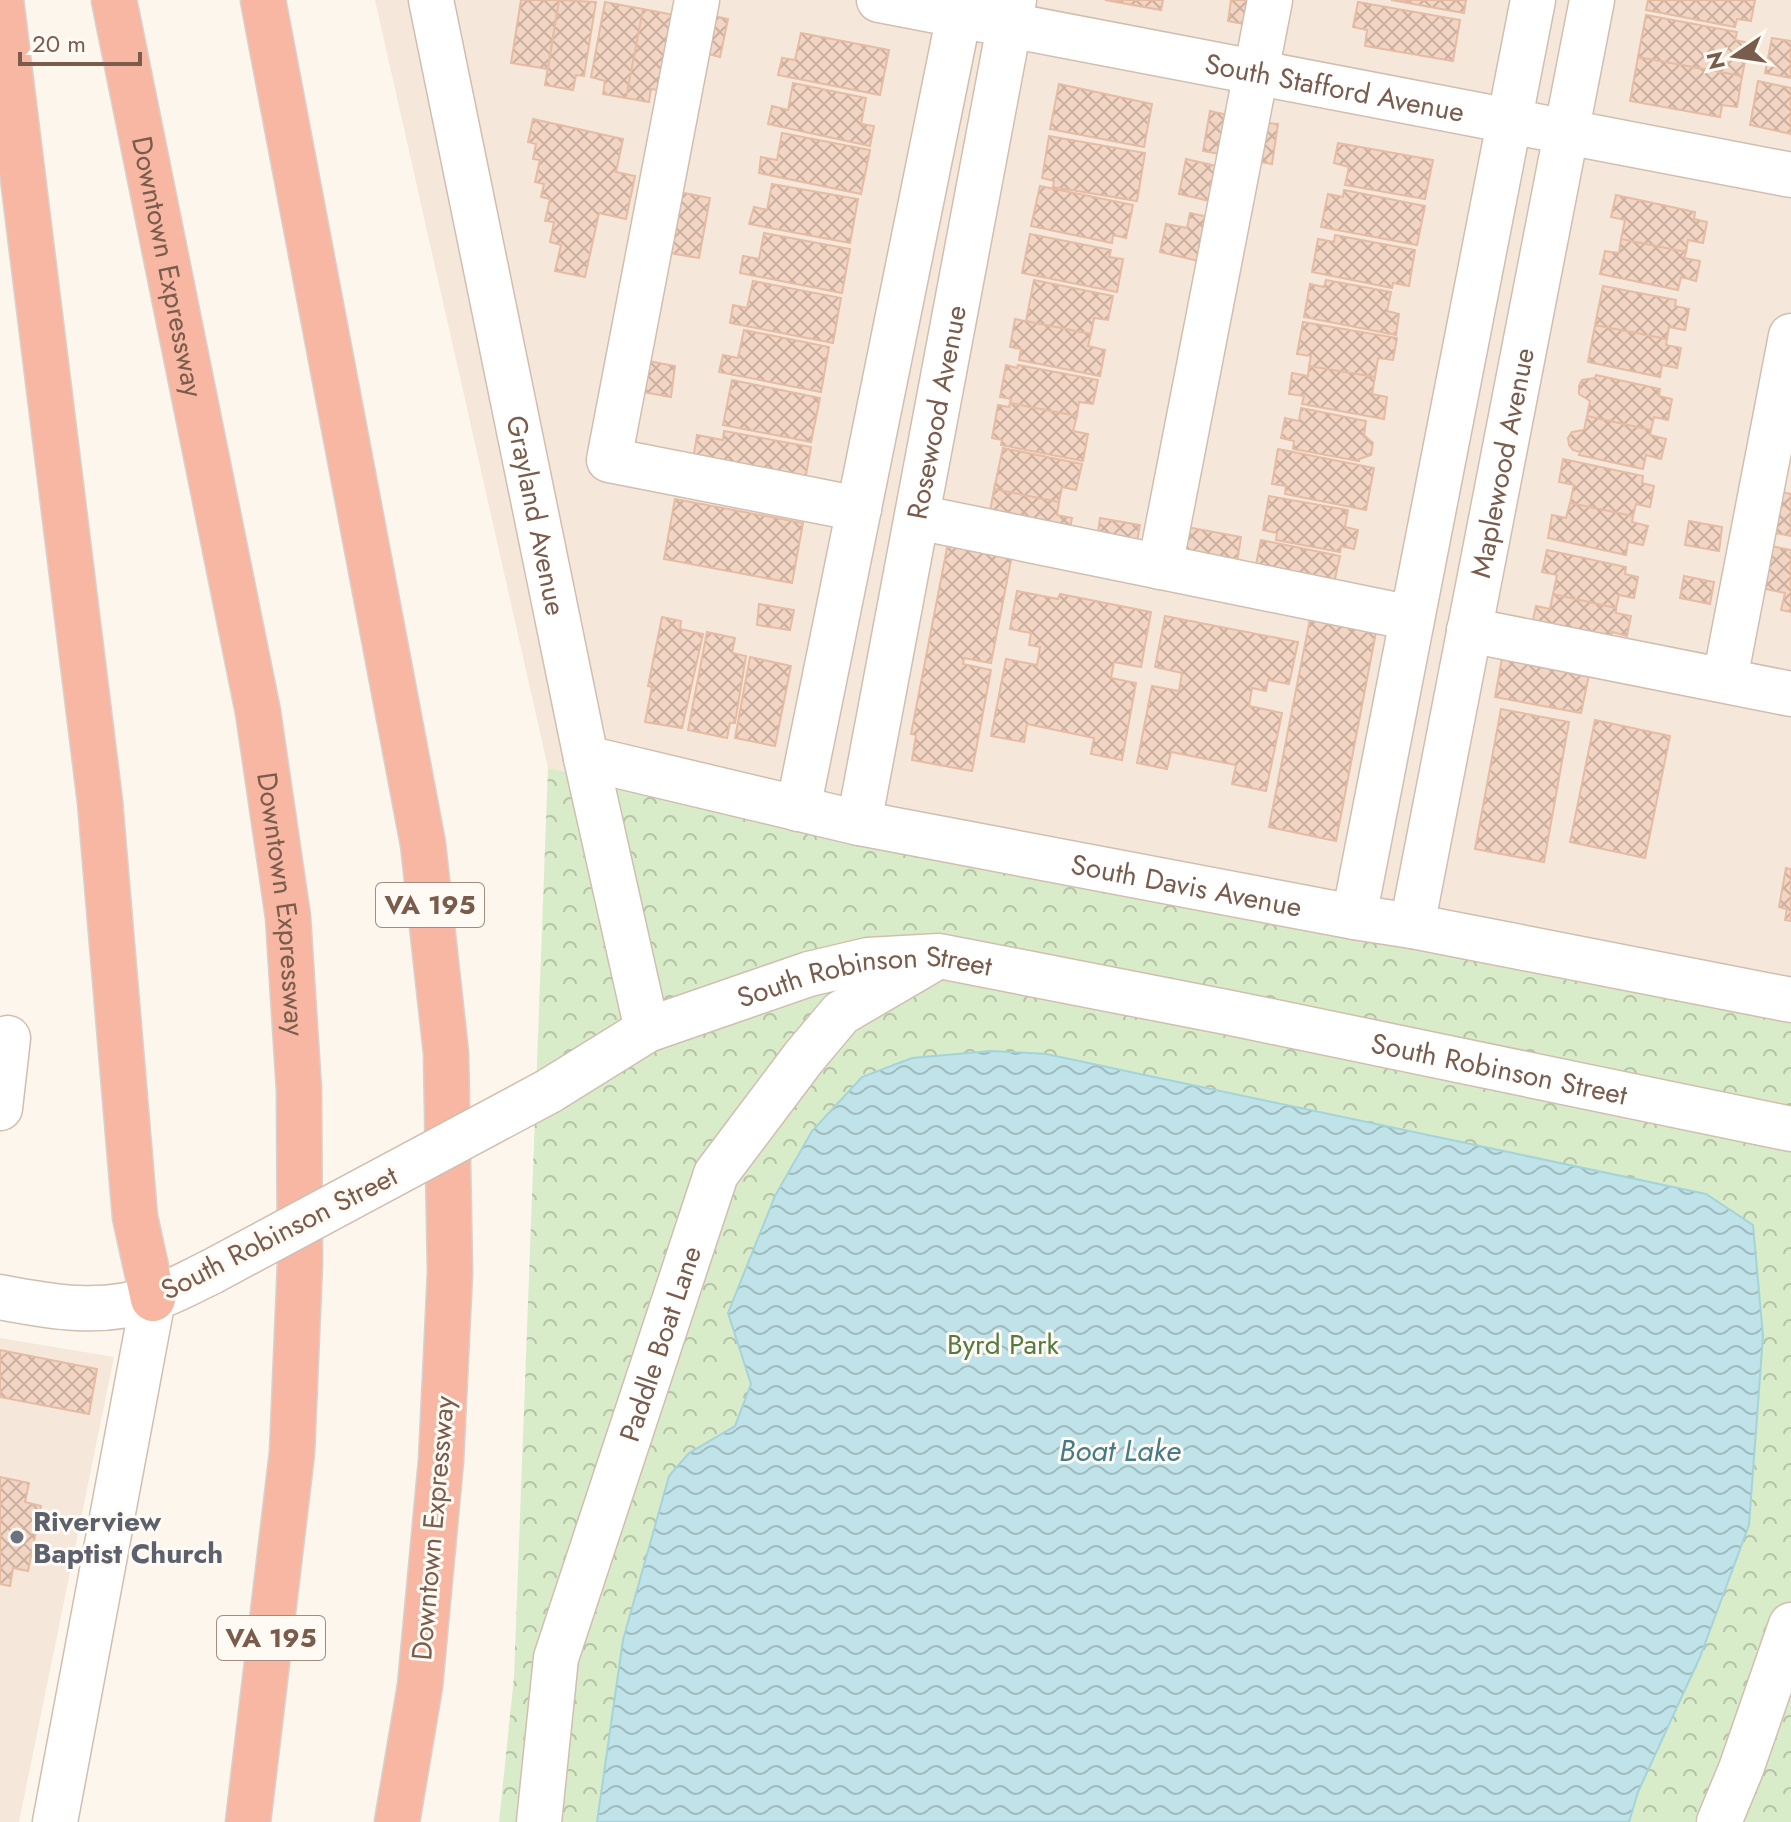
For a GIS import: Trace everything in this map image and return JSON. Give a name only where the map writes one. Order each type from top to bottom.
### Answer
[{"type":"highway","points":[[1,0],[100,802],[135,1217],[153,1299]]},
{"type":"highway","name":"Downtown Expressway","points":[[114,0],[258,712],[288,917],[299,1090],[300,1263],[292,1453],[248,1822]]},
{"type":"highway","name":"Downtown Expressway","points":[[263,0],[423,844],[446,1053],[450,1273],[441,1461],[417,1703],[397,1822]]},
{"type":"highway","points":[[417,1703],[418,1822]]},
{"type":"street","name":"Grayland Avenue","points":[[431,0],[586,758],[647,1030]]},
{"type":"street","points":[[697,0],[609,460],[859,509]]},
{"type":"street","name":"South Stafford Avenue","points":[[879,0],[1011,12],[1256,72],[1791,175]]},
{"type":"street","points":[[1160,567],[1270,0]]},
{"type":"street","name":"Maplewood Avenue","points":[[1354,917],[1533,0]]},
{"type":"street","name":"Maplewood Avenue","points":[[1412,926],[1592,0]]},
{"type":"street","name":"Rosewood Avenue","points":[[798,809],[961,8]]},
{"type":"street","name":"Rosewood Avenue","points":[[859,823],[1011,12]]},
{"type":"street","points":[[1725,679],[1791,336]]},
{"type":"street","points":[[917,517],[1412,618]]},
{"type":"street","points":[[1469,630],[1791,694]]},
{"type":"street","name":"South Davis Avenue","points":[[586,758],[859,823],[1791,1000]]},
{"type":"street","name":"South Robinson Street","points":[[0,1297],[70,1308],[105,1309],[153,1299],[211,1272],[549,1091],[647,1030],[809,974],[868,960],[939,956],[1791,1129]]},
{"type":"street","name":"Paddle Boat Lane","points":[[539,1822],[556,1658],[716,1174],[841,1013],[939,956]]},
{"type":"street","points":[[0,1108],[8,1038]]},
{"type":"street","points":[[55,1822],[153,1299]]},
{"type":"street","points":[[1719,1822],[1741,1769],[1791,1625]]},
{"type":"shaded area","points":[[375,0],[1791,0],[1791,1017],[548,768]]},
{"type":"shaded area","points":[[0,1338],[114,1357],[19,1822],[0,1822]]},
{"type":"green space","name":"Boat Lake","points":[[548,768],[1791,1017],[1791,1822],[499,1822],[514,1677]]},
{"type":"water","name":"Boat Lake","points":[[991,1051],[1046,1054],[1706,1194],[1753,1225],[1763,1336],[1749,1525],[1700,1657],[1638,1792],[1629,1822],[597,1822],[623,1640],[669,1476],[689,1453],[735,1426],[751,1384],[728,1313],[775,1196],[812,1131],[862,1077],[912,1058]]},
{"type":"building","points":[[521,0],[559,0],[548,69],[511,63]]},
{"type":"building","points":[[559,0],[596,2],[584,76],[576,75],[573,90],[545,85]]},
{"type":"building","points":[[1105,0],[1163,0],[1161,10]]},
{"type":"building","points":[[1231,0],[1254,0],[1249,25],[1228,21]]},
{"type":"building","points":[[1391,0],[1466,0],[1464,13]]},
{"type":"building","points":[[1648,0],[1755,0],[1751,21],[1737,19],[1735,27],[1646,10]]},
{"type":"building","points":[[605,2],[643,9],[626,98],[603,94],[605,81],[591,77]]},
{"type":"building","points":[[1358,2],[1460,20],[1453,61],[1365,46],[1367,30],[1353,27]]},
{"type":"building","points":[[643,9],[679,16],[664,91],[651,89],[649,102],[626,98]]},
{"type":"building","points":[[709,15],[728,19],[720,57],[701,52]]},
{"type":"building","points":[[1646,15],[1737,32],[1735,40],[1749,43],[1742,76],[1638,57]]},
{"type":"building","points":[[801,33],[889,50],[880,95],[778,75],[782,58],[795,60]]},
{"type":"building","points":[[1772,38],[1791,41],[1791,78],[1765,73]]},
{"type":"building","points":[[1638,57],[1742,76],[1737,107],[1722,105],[1720,117],[1630,101]]},
{"type":"building","points":[[1758,81],[1791,88],[1791,134],[1750,125]]},
{"type":"building","points":[[793,83],[866,98],[861,124],[874,126],[870,146],[768,124],[772,106],[788,110]]},
{"type":"building","points":[[1059,84],[1152,104],[1144,147],[1050,129]]},
{"type":"building","points":[[1210,111],[1232,116],[1226,155],[1203,151]]},
{"type":"building","points":[[533,119],[623,139],[616,172],[635,176],[626,219],[599,213],[585,277],[555,271],[561,245],[550,242],[554,222],[545,221],[550,199],[541,197],[544,184],[535,182],[540,160],[533,159],[536,144],[528,142]]},
{"type":"building","points":[[1259,122],[1278,124],[1272,164],[1254,161]]},
{"type":"building","points":[[782,133],[870,150],[861,194],[759,173],[761,157],[777,160]]},
{"type":"building","points":[[1049,136],[1145,153],[1137,201],[1053,187],[1054,181],[1042,178]]},
{"type":"building","points":[[1338,143],[1433,160],[1425,199],[1345,185],[1349,167],[1334,163]]},
{"type":"building","points":[[1186,159],[1221,167],[1214,202],[1179,194]]},
{"type":"building","points":[[772,184],[858,199],[850,243],[749,224],[754,207],[767,210]]},
{"type":"building","points":[[1040,186],[1133,205],[1126,238],[1113,235],[1112,243],[1031,226]]},
{"type":"building","points":[[1344,190],[1425,206],[1417,245],[1321,227],[1328,194],[1343,197]]},
{"type":"building","points":[[674,191],[710,198],[699,258],[663,252]]},
{"type":"building","points":[[1616,195],[1695,212],[1694,219],[1707,222],[1703,243],[1688,240],[1686,252],[1621,239],[1625,220],[1611,217]]},
{"type":"building","points":[[1190,213],[1213,218],[1203,262],[1160,252],[1166,224],[1187,228]]},
{"type":"building","points":[[764,233],[850,249],[842,293],[740,273],[743,256],[759,259]]},
{"type":"building","points":[[1030,234],[1111,250],[1109,257],[1123,259],[1117,292],[1022,273]]},
{"type":"building","points":[[1335,235],[1415,250],[1409,286],[1393,283],[1392,288],[1312,272],[1318,239],[1334,242]]},
{"type":"building","points":[[1621,239],[1686,252],[1684,258],[1700,261],[1696,281],[1681,277],[1678,290],[1600,274],[1605,251],[1619,253]]},
{"type":"building","points":[[1034,280],[1113,296],[1108,320],[1094,318],[1091,334],[1026,321]]},
{"type":"building","points":[[1326,280],[1391,292],[1387,311],[1399,314],[1396,335],[1304,317],[1310,284],[1324,287]]},
{"type":"building","points":[[753,281],[841,298],[833,343],[730,323],[733,305],[747,308]]},
{"type":"building","points":[[1603,286],[1676,300],[1675,306],[1689,309],[1685,330],[1669,327],[1667,339],[1595,325]]},
{"type":"building","points":[[1015,319],[1091,334],[1088,346],[1105,350],[1100,376],[1019,360],[1021,349],[1010,347]]},
{"type":"building","points":[[1303,322],[1397,338],[1393,360],[1378,358],[1375,377],[1309,366],[1311,356],[1297,354]]},
{"type":"building","points":[[1595,325],[1667,339],[1666,345],[1681,348],[1677,368],[1662,365],[1660,377],[1588,362]]},
{"type":"building","points":[[744,330],[829,347],[821,392],[719,372],[723,355],[738,358]]},
{"type":"building","points":[[643,360],[675,366],[671,397],[637,391]]},
{"type":"building","points":[[1006,365],[1098,380],[1093,404],[1079,402],[1077,416],[1010,403],[1011,399],[1000,397]]},
{"type":"building","points":[[1309,366],[1375,377],[1372,394],[1387,397],[1384,419],[1302,404],[1304,396],[1289,394],[1292,373],[1308,376]]},
{"type":"building","points":[[1596,375],[1660,389],[1659,396],[1672,399],[1668,420],[1654,417],[1651,430],[1587,416],[1590,401],[1579,394],[1579,386],[1582,380],[1595,378]]},
{"type":"building","points":[[732,380],[820,398],[811,442],[723,425]]},
{"type":"building","points":[[1010,403],[1077,416],[1073,431],[1088,434],[1083,461],[1001,445],[1002,440],[992,438],[998,405],[1009,407]]},
{"type":"building","points":[[1301,408],[1366,421],[1364,435],[1373,443],[1371,455],[1359,461],[1293,449],[1294,441],[1281,438],[1285,418],[1299,421]]},
{"type":"building","points":[[1587,416],[1651,430],[1650,435],[1666,439],[1661,459],[1646,455],[1643,469],[1579,455],[1580,452],[1569,445],[1568,438],[1572,432],[1584,430]]},
{"type":"building","points":[[724,431],[811,447],[803,492],[691,472],[697,435],[723,440]]},
{"type":"building","points":[[1003,448],[1082,464],[1076,490],[1062,487],[1059,502],[994,489]]},
{"type":"building","points":[[1278,449],[1374,468],[1366,510],[1285,494],[1286,486],[1272,484]]},
{"type":"building","points":[[1563,459],[1643,476],[1642,483],[1654,486],[1650,507],[1636,504],[1633,516],[1570,503],[1574,485],[1559,482]]},
{"type":"building","points":[[994,489],[1059,502],[1057,515],[1072,518],[1067,544],[987,528]]},
{"type":"building","points":[[1768,489],[1791,494],[1791,536],[1760,530]]},
{"type":"building","points":[[1269,496],[1348,510],[1345,527],[1358,530],[1354,549],[1341,546],[1340,552],[1276,540],[1277,533],[1263,530]]},
{"type":"building","points":[[675,499],[803,523],[792,583],[664,559]]},
{"type":"building","points":[[1570,503],[1633,516],[1632,522],[1648,526],[1643,545],[1628,542],[1626,555],[1548,538],[1552,515],[1566,518]]},
{"type":"building","points":[[1100,518],[1140,525],[1136,548],[1097,541]]},
{"type":"building","points":[[1689,521],[1722,527],[1719,551],[1685,545]]},
{"type":"building","points":[[1181,526],[1241,537],[1235,576],[1174,565]]},
{"type":"building","points":[[1261,540],[1340,556],[1331,597],[1254,574]]},
{"type":"building","points":[[948,543],[1012,555],[991,663],[964,658],[963,664],[991,670],[972,771],[912,760],[916,735],[911,734]]},
{"type":"building","points":[[1756,543],[1791,550],[1791,612],[1781,610],[1785,593],[1748,585]]},
{"type":"building","points":[[1547,550],[1626,567],[1625,574],[1638,577],[1634,598],[1619,595],[1616,608],[1553,594],[1557,575],[1542,572]]},
{"type":"building","points":[[1684,576],[1714,582],[1710,604],[1680,598]]},
{"type":"building","points":[[1017,591],[1058,599],[1060,594],[1151,612],[1141,667],[1114,662],[1111,678],[1136,683],[1122,760],[1091,754],[1094,738],[1027,724],[1024,742],[991,736],[1006,659],[1037,665],[1040,647],[1029,645],[1031,633],[1010,629]]},
{"type":"building","points":[[1553,594],[1616,608],[1616,613],[1631,616],[1627,636],[1612,632],[1609,646],[1531,629],[1536,606],[1550,609]]},
{"type":"building","points":[[759,604],[794,610],[790,630],[757,625]]},
{"type":"building","points":[[1311,614],[1377,627],[1336,841],[1269,827]]},
{"type":"building","points":[[1165,616],[1298,642],[1289,684],[1268,680],[1266,691],[1252,688],[1249,706],[1282,713],[1266,791],[1232,784],[1236,765],[1171,752],[1167,769],[1137,763],[1152,686],[1179,691],[1182,673],[1155,667]]},
{"type":"building","points":[[662,617],[681,621],[680,629],[703,634],[682,728],[645,722],[652,687],[648,686]]},
{"type":"building","points":[[707,632],[735,638],[732,653],[746,656],[735,723],[730,723],[727,738],[688,730]]},
{"type":"building","points":[[750,657],[791,666],[775,746],[735,738]]},
{"type":"building","points":[[1502,658],[1589,675],[1581,713],[1495,697]]},
{"type":"building","points":[[1501,709],[1569,722],[1544,862],[1475,849]]},
{"type":"building","points":[[1595,720],[1670,736],[1645,858],[1570,842]]},
{"type":"building","points":[[1786,868],[1791,869],[1791,921],[1785,920],[1787,909],[1779,907]]},
{"type":"building","points":[[0,1350],[97,1369],[89,1414],[0,1397]]},
{"type":"building","name":"Riverview Baptist Church","points":[[0,1477],[29,1483],[25,1502],[41,1506],[28,1571],[13,1568],[10,1586],[0,1584]]},
{"type":"place","name":"Riverview Baptist Church","points":[[17,1537]]},
{"type":"park label","name":"Byrd Park","points":[[1003,1344]]}]
